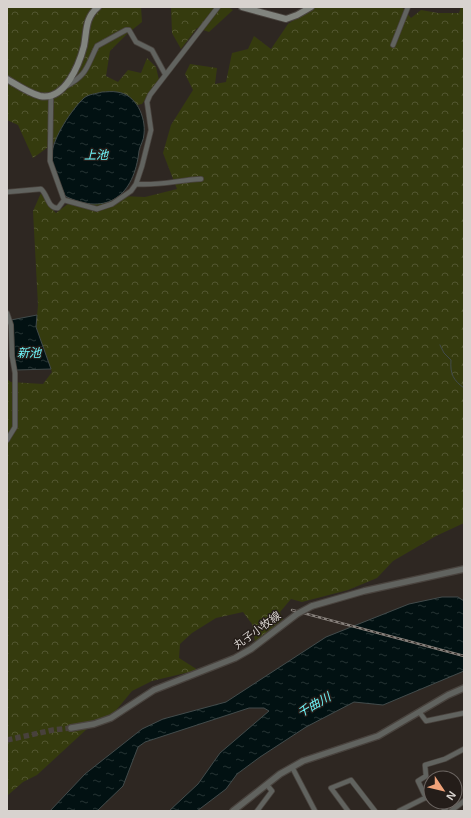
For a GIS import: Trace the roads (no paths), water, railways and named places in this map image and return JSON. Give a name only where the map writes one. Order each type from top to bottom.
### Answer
[{"type":"main road","points":[[7,79],[38,95],[51,96],[62,89],[77,67],[83,50],[86,25],[90,16],[98,7]]},
{"type":"main road","points":[[242,7],[286,19],[311,7]]},
{"type":"street","points":[[64,200],[90,208],[105,207],[126,196],[136,184],[151,130],[147,102],[165,74],[218,7]]},
{"type":"street","points":[[393,45],[408,7]]},
{"type":"street","points":[[62,89],[84,75],[97,46],[126,30],[129,30],[136,42],[152,50],[161,70],[165,74]]},
{"type":"street","points":[[51,96],[50,156],[64,200]]},
{"type":"street","points":[[136,184],[159,185],[182,179],[201,179]]},
{"type":"street","points":[[7,192],[41,189],[52,207],[55,209],[58,208],[64,200]]},
{"type":"street","points":[[7,313],[11,325],[12,356],[15,373],[15,428],[7,440]]},
{"type":"street","name":"丸子小牧線","points":[[70,728],[94,724],[111,718],[154,690],[235,658],[251,648],[296,614],[312,606],[364,591],[464,569]]},
{"type":"street","points":[[234,811],[292,767],[314,756],[378,736],[448,695],[464,688]]},
{"type":"street","points":[[420,712],[426,721],[464,713]]},
{"type":"street","points":[[425,770],[425,765],[445,759],[464,749]]},
{"type":"street","points":[[292,767],[315,811]]},
{"type":"street","points":[[423,778],[418,781],[423,792]]},
{"type":"street","points":[[348,811],[331,788],[351,780],[375,811]]},
{"type":"street","points":[[258,811],[272,792],[267,785]]},
{"type":"street","points":[[399,811],[423,799]]},
{"type":"water","name":"上池","points":[[102,92],[115,92],[130,97],[138,107],[141,114],[144,134],[136,166],[131,180],[125,190],[116,198],[106,203],[94,204],[80,202],[65,196],[55,171],[52,155],[55,141],[74,109],[84,98]]},
{"type":"water","name":"新池","points":[[37,315],[36,327],[51,369],[16,370],[11,320]]},
{"type":"water","name":"千曲川","points":[[442,597],[458,597],[464,601],[464,671],[383,705],[354,702],[306,727],[237,774],[226,789],[197,811],[169,811],[198,784],[220,753],[269,711],[264,708],[249,708],[145,742],[138,747],[123,786],[97,811],[50,811],[85,774],[142,729],[163,719],[226,702],[326,637],[409,604]]},
{"type":"waterway","points":[[440,345],[444,353],[451,360],[453,376],[464,388]]},
{"type":"tunnel","points":[[7,740],[53,730],[71,728]]},
{"type":"railway","points":[[292,610],[464,656]]}]
